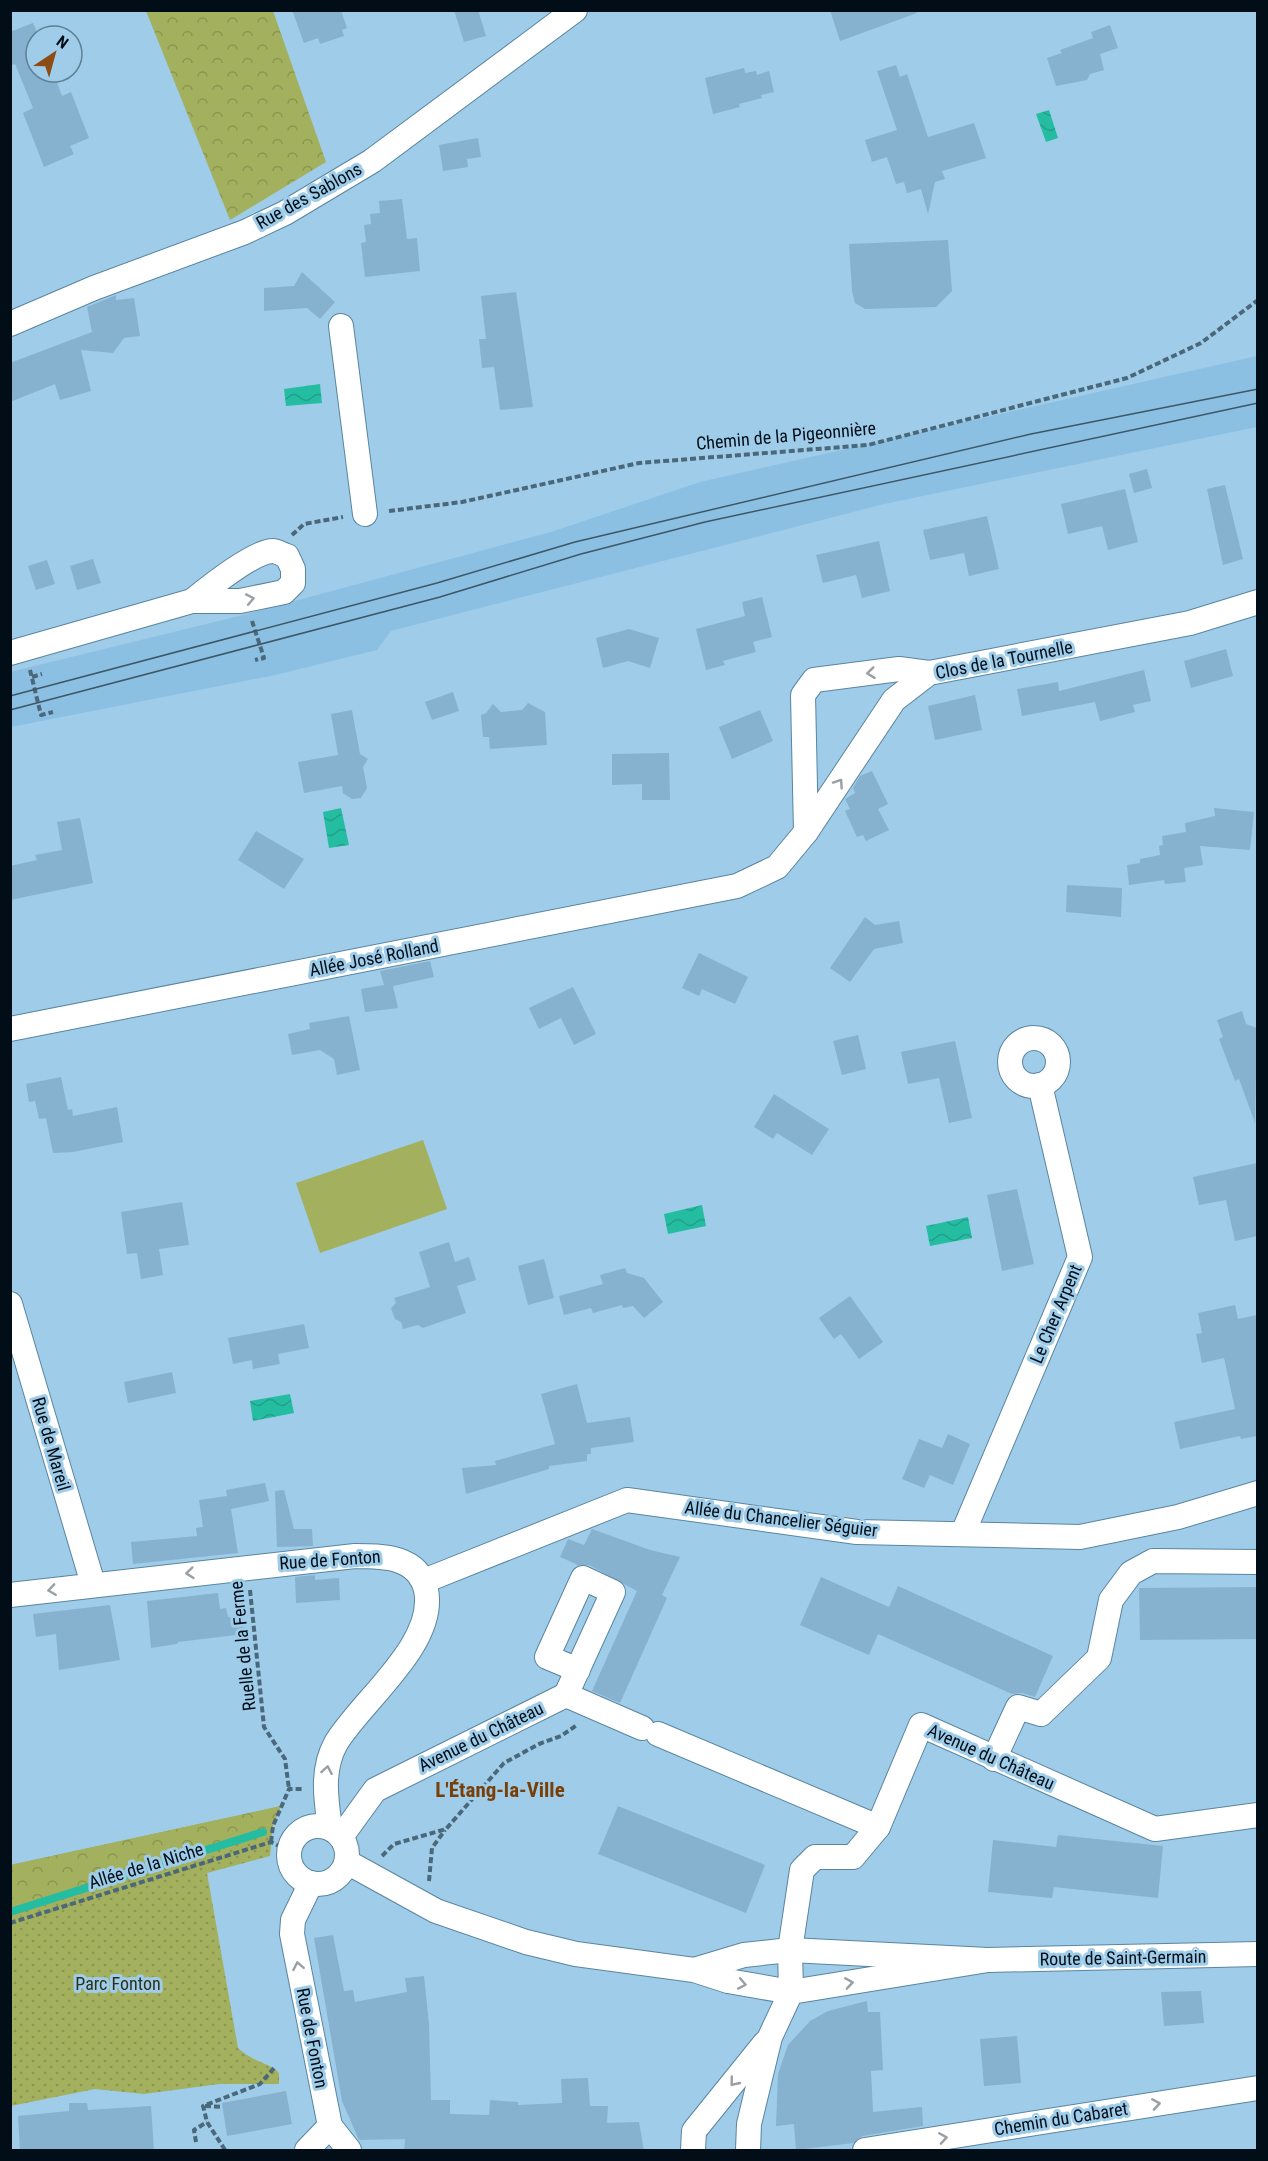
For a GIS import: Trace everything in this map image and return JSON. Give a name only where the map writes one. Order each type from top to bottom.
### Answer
[{"type":"street","name":"Rue des Sablons","points":[[10,324],[94,288],[245,232],[285,213],[372,161],[575,10]]},
{"type":"street","points":[[341,326],[365,514]]},
{"type":"street","points":[[18,651],[192,601],[240,601],[284,592],[293,583],[293,568],[286,556],[279,553],[273,551],[259,555],[192,601]]},
{"type":"street","name":"Clos de la Tournelle","points":[[737,886],[777,867],[806,832],[894,700],[929,673],[1190,623],[1257,602]]},
{"type":"street","points":[[806,832],[803,695],[814,680],[899,669],[929,673]]},
{"type":"street","name":"Allée José Rolland","points":[[10,1029],[737,886]]},
{"type":"street","name":"Le Cher Arpent","points":[[963,1533],[1080,1257],[1040,1085]]},
{"type":"street","name":"Rue de Mareil","points":[[10,1304],[93,1584]]},
{"type":"street","name":"Allée du Chancelier Séguier","points":[[424,1581],[627,1500],[857,1532],[963,1533],[1080,1538],[1178,1516],[1257,1493]]},
{"type":"street","name":"Rue de Fonton","points":[[10,1595],[248,1566],[355,1556],[392,1557],[411,1566],[424,1581]]},
{"type":"street","points":[[994,1759],[1018,1707],[1041,1714],[1098,1658],[1111,1600],[1131,1573],[1153,1561],[1257,1562]]},
{"type":"street","points":[[335,1833],[312,1826],[280,1846],[296,1873],[310,1882],[333,1880],[346,1862],[347,1849],[335,1833],[325,1788],[327,1764],[336,1743],[415,1641],[425,1620],[428,1600],[424,1581]]},
{"type":"street","points":[[566,1695],[578,1670]]},
{"type":"street","name":"Avenue du Château","points":[[335,1833],[375,1790],[566,1695],[878,1827],[921,1725],[1155,1830],[1257,1815]]},
{"type":"street","points":[[748,2151],[749,2124],[771,2037],[791,1992],[790,1950],[802,1870],[815,1857],[853,1857],[878,1827]]},
{"type":"street","points":[[346,1862],[419,1902],[465,1923],[525,1942],[576,1954],[694,1970]]},
{"type":"street","name":"Rue de Fonton","points":[[310,1882],[293,1920],[292,1934],[330,2126]]},
{"type":"street","name":"Route de Saint-Germain","points":[[694,1970],[744,1955],[790,1950],[988,1960],[1257,1954]]},
{"type":"street","name":"Route de Saint-Germain","points":[[694,1970],[728,1981],[791,1992],[988,1960]]},
{"type":"street","points":[[693,2151],[694,2131],[771,2037]]},
{"type":"street","name":"Chemin du Cabaret","points":[[864,2151],[1257,2088]]},
{"type":"street","points":[[307,2151],[330,2126],[350,2151]]},
{"type":"path","name":"Chemin de la Pigeonnière","points":[[279,553],[296,529],[304,524],[462,502],[639,463],[867,445],[1127,378],[1201,343],[1257,300]]},
{"type":"path","points":[[244,622],[252,620],[264,658],[255,660]]},
{"type":"path","points":[[18,651],[32,677],[41,715],[52,712]]},
{"type":"path","points":[[32,677],[42,674]]},
{"type":"path","name":"Ruelle de la Ferme","points":[[248,1566],[264,1727],[285,1759],[289,1789]]},
{"type":"path","points":[[419,1902],[429,1884],[432,1848],[504,1764],[539,1744],[561,1736],[579,1724],[594,1707]]},
{"type":"path","points":[[280,1846],[273,1826],[289,1789],[325,1788]]},
{"type":"path","points":[[370,1875],[394,1844],[446,1829]]},
{"type":"path","name":"Allée de la Niche","points":[[10,1923],[280,1846]]},
{"type":"path","points":[[203,2106],[260,2084],[275,2067]]},
{"type":"path","points":[[203,2106],[222,2107]]},
{"type":"path","points":[[203,2106],[207,2122],[225,2151]]},
{"type":"path","points":[[196,2142],[194,2130],[207,2122]]},
{"type":"shaded area","points":[[1257,356],[1257,427],[884,504],[391,631],[377,650],[275,675],[11,727],[10,672],[243,615],[551,532],[700,482]]},
{"type":"green space","points":[[146,11],[273,11],[326,162],[230,220]]},
{"type":"green space","points":[[423,1140],[447,1209],[320,1253],[296,1183]]},
{"type":"green space","name":"Parc Fonton","points":[[281,1806],[273,1826],[270,1856],[207,1873],[238,2048],[243,2053],[276,2070],[279,2073],[279,2084],[219,2084],[144,2094],[95,2089],[11,2106],[10,1865]]},
{"type":"green space","points":[[281,1806],[273,1826],[11,1908],[11,1865]]},
{"type":"water","points":[[1049,110],[1058,138],[1046,142],[1036,114]]},
{"type":"water","points":[[320,384],[322,403],[286,406],[284,389]]},
{"type":"water","points":[[341,808],[349,845],[329,848],[323,812]]},
{"type":"water","points":[[702,1205],[706,1226],[668,1234],[664,1214]]},
{"type":"water","points":[[968,1217],[972,1238],[930,1246],[926,1226]]},
{"type":"water","points":[[290,1394],[294,1413],[253,1421],[250,1401]]},
{"type":"building","points":[[292,10],[341,10],[347,28],[342,30],[344,36],[320,44],[318,38],[304,43]]},
{"type":"building","points":[[454,10],[478,10],[486,36],[464,42]]},
{"type":"building","points":[[830,10],[917,10],[917,13],[840,41]]},
{"type":"building","points":[[1110,25],[1118,48],[1100,54],[1104,70],[1090,74],[1087,80],[1056,86],[1047,58],[1062,53],[1060,50],[1093,38],[1091,32]]},
{"type":"building","points":[[24,27],[24,84],[58,84],[62,96],[71,92],[89,138],[70,146],[74,154],[44,167],[23,113],[33,108],[15,64],[10,66],[10,32]]},
{"type":"building","points":[[896,65],[900,77],[907,74],[928,137],[974,123],[986,158],[942,171],[945,179],[935,182],[928,214],[921,189],[907,193],[904,182],[896,184],[887,157],[872,162],[865,140],[897,130],[877,71]]},
{"type":"building","points":[[744,68],[745,73],[756,71],[757,75],[769,71],[774,92],[739,104],[740,107],[713,114],[705,78]]},
{"type":"building","points":[[478,138],[481,157],[467,159],[468,167],[443,171],[439,145]]},
{"type":"building","points":[[402,199],[407,239],[417,238],[420,271],[365,277],[361,243],[366,242],[364,225],[371,224],[370,214],[380,213],[379,201]]},
{"type":"building","points":[[948,240],[952,291],[936,307],[865,309],[855,303],[849,244]]},
{"type":"building","points":[[302,272],[335,302],[320,319],[307,308],[264,311],[264,288],[294,286]]},
{"type":"building","points":[[516,292],[533,407],[500,410],[494,367],[482,368],[479,339],[486,339],[481,296]]},
{"type":"building","points":[[116,295],[116,300],[134,298],[140,336],[124,338],[113,353],[81,350],[91,391],[60,400],[55,384],[10,402],[10,363],[92,332],[87,307]]},
{"type":"building","points":[[1147,469],[1152,488],[1134,493],[1129,474]]},
{"type":"building","points":[[1225,485],[1243,559],[1223,565],[1207,489]]},
{"type":"building","points":[[1125,489],[1138,542],[1108,550],[1102,526],[1068,534],[1061,504]]},
{"type":"building","points":[[987,516],[999,569],[969,576],[964,553],[930,560],[923,530]]},
{"type":"building","points":[[879,541],[890,591],[862,598],[856,575],[823,583],[816,555]]},
{"type":"building","points":[[93,559],[101,583],[77,590],[70,566]]},
{"type":"building","points":[[47,560],[55,584],[36,590],[28,566]]},
{"type":"building","points":[[762,597],[772,637],[753,642],[756,652],[723,661],[725,665],[706,670],[696,629],[745,616],[742,602]]},
{"type":"building","points":[[629,629],[659,638],[650,668],[628,661],[603,668],[596,638]]},
{"type":"building","points":[[1226,649],[1233,676],[1191,688],[1184,661]]},
{"type":"building","points":[[1144,670],[1151,701],[1133,705],[1135,712],[1100,721],[1095,702],[1022,716],[1017,689],[1058,682],[1059,691]]},
{"type":"building","points":[[453,692],[459,711],[432,720],[425,702]]},
{"type":"building","points":[[975,695],[982,730],[935,740],[928,706]]},
{"type":"building","points":[[528,703],[545,712],[547,745],[490,749],[489,737],[483,737],[481,715],[486,713],[493,704],[501,712],[522,710]]},
{"type":"building","points":[[352,710],[360,754],[368,759],[363,767],[367,788],[361,798],[352,799],[343,793],[342,786],[304,793],[298,762],[338,755],[331,714]]},
{"type":"building","points":[[760,710],[773,741],[732,759],[719,727]]},
{"type":"building","points":[[669,753],[670,800],[642,800],[642,784],[612,785],[612,754]]},
{"type":"building","points":[[872,771],[888,804],[878,809],[889,830],[866,841],[863,835],[857,837],[845,811],[850,809],[845,799],[855,793],[853,788],[860,776]]},
{"type":"building","points":[[1214,808],[1254,812],[1250,850],[1200,846],[1203,865],[1184,868],[1186,882],[1165,884],[1164,880],[1129,885],[1127,865],[1140,863],[1140,859],[1160,855],[1159,846],[1163,845],[1162,836],[1186,832],[1185,823],[1215,816]]},
{"type":"building","points":[[80,818],[93,883],[10,900],[10,866],[37,860],[35,855],[62,850],[57,822]]},
{"type":"building","points":[[256,831],[304,859],[284,889],[238,860]]},
{"type":"building","points":[[1067,885],[1122,888],[1121,917],[1066,912]]},
{"type":"building","points":[[865,917],[875,925],[899,921],[903,943],[874,949],[850,982],[830,968]]},
{"type":"building","points":[[699,953],[748,977],[735,1004],[702,989],[699,996],[682,988]]},
{"type":"building","points":[[430,961],[434,977],[393,986],[398,1008],[365,1012],[361,989],[384,985],[380,971]]},
{"type":"building","points":[[573,987],[596,1034],[574,1045],[561,1018],[539,1029],[529,1008]]},
{"type":"building","points":[[1242,1011],[1246,1024],[1257,1028],[1255,1123],[1239,1079],[1235,1081],[1219,1039],[1223,1037],[1217,1020]]},
{"type":"building","points":[[349,1016],[360,1070],[337,1075],[334,1059],[320,1050],[292,1055],[288,1034],[310,1029],[309,1023]]},
{"type":"building","points":[[858,1035],[866,1069],[842,1075],[833,1041]]},
{"type":"building","points":[[955,1041],[972,1118],[949,1123],[939,1078],[908,1084],[901,1052]]},
{"type":"building","points":[[61,1077],[68,1110],[72,1109],[73,1116],[117,1107],[123,1142],[73,1152],[53,1153],[46,1118],[39,1119],[35,1101],[29,1102],[26,1084]]},
{"type":"building","points":[[774,1094],[829,1129],[812,1155],[777,1133],[773,1139],[754,1127]]},
{"type":"building","points":[[1257,1163],[1257,1236],[1235,1241],[1226,1200],[1199,1205],[1193,1177]]},
{"type":"building","points":[[1017,1189],[1034,1264],[1002,1271],[987,1195]]},
{"type":"building","points":[[182,1202],[189,1245],[159,1249],[163,1275],[141,1279],[137,1253],[127,1254],[121,1212]]},
{"type":"building","points":[[449,1242],[455,1262],[469,1257],[476,1280],[457,1286],[466,1313],[423,1328],[418,1325],[403,1329],[401,1322],[395,1319],[391,1308],[396,1303],[394,1298],[430,1287],[419,1252]]},
{"type":"building","points":[[544,1259],[554,1298],[528,1305],[518,1266]]},
{"type":"building","points":[[625,1268],[627,1273],[644,1278],[663,1302],[644,1318],[633,1306],[623,1308],[622,1305],[593,1313],[591,1308],[564,1315],[559,1296],[603,1284],[600,1275]]},
{"type":"building","points":[[850,1296],[883,1342],[859,1359],[841,1334],[834,1339],[819,1318]]},
{"type":"building","points":[[1235,1305],[1238,1319],[1257,1315],[1257,1436],[1241,1439],[1240,1436],[1180,1449],[1174,1422],[1235,1409],[1224,1358],[1202,1363],[1196,1334],[1202,1333],[1198,1313]]},
{"type":"building","points":[[304,1324],[309,1348],[278,1354],[280,1364],[253,1369],[252,1360],[233,1364],[228,1338]]},
{"type":"building","points":[[172,1372],[176,1393],[128,1403],[124,1382]]},
{"type":"building","points":[[577,1384],[587,1423],[630,1417],[634,1442],[591,1448],[591,1454],[587,1454],[587,1461],[549,1466],[549,1469],[466,1494],[462,1468],[496,1465],[495,1461],[555,1444],[541,1394]]},
{"type":"building","points":[[948,1434],[970,1444],[953,1485],[930,1475],[924,1488],[902,1479],[919,1439],[942,1448]]},
{"type":"building","points":[[265,1483],[269,1501],[231,1509],[238,1553],[133,1564],[131,1542],[197,1536],[196,1528],[203,1527],[199,1500],[227,1496],[226,1490]]},
{"type":"building","points":[[284,1490],[294,1529],[312,1529],[313,1546],[277,1547],[275,1491]]},
{"type":"building","points":[[592,1529],[650,1550],[680,1557],[662,1595],[667,1598],[620,1703],[592,1691],[637,1591],[589,1565],[578,1565],[560,1557],[568,1539],[584,1545]]},
{"type":"building","points":[[315,1575],[315,1580],[339,1578],[340,1600],[296,1603],[295,1577]]},
{"type":"building","points":[[821,1577],[889,1607],[898,1586],[1053,1656],[1035,1697],[1022,1693],[1012,1694],[878,1634],[869,1655],[800,1625]]},
{"type":"building","points":[[1257,1587],[1257,1639],[1140,1640],[1139,1588]]},
{"type":"building","points":[[218,1593],[220,1609],[226,1608],[228,1617],[243,1616],[245,1634],[178,1642],[151,1648],[147,1601]]},
{"type":"building","points":[[110,1605],[120,1660],[59,1670],[56,1634],[36,1637],[33,1614]]},
{"type":"building","points":[[618,1806],[765,1865],[746,1913],[598,1854]]},
{"type":"building","points":[[1058,1835],[1163,1846],[1158,1898],[1054,1887],[1052,1898],[988,1892],[993,1840],[1056,1847]]},
{"type":"building","points":[[333,1935],[344,1991],[353,1990],[355,2002],[407,1992],[405,1978],[424,1976],[429,2024],[431,2100],[450,2100],[450,2114],[489,2115],[490,2100],[518,2102],[518,2105],[562,2103],[561,2079],[588,2078],[590,2106],[608,2106],[607,2123],[639,2122],[644,2151],[404,2151],[405,2139],[359,2140],[342,2101],[314,1938]]},
{"type":"building","points":[[1201,1991],[1204,2023],[1164,2026],[1161,1992]]},
{"type":"building","points":[[867,2001],[868,2012],[880,2012],[883,2070],[871,2071],[873,2112],[922,2107],[923,2126],[863,2136],[853,2143],[796,2150],[794,2124],[776,2126],[778,2074],[788,2045],[810,2021],[828,2011]]},
{"type":"building","points":[[1017,2036],[1021,2083],[984,2086],[980,2039]]},
{"type":"building","points":[[286,2091],[292,2124],[227,2136],[222,2103]]},
{"type":"building","points":[[69,2103],[87,2103],[88,2110],[151,2106],[154,2151],[20,2151],[18,2116],[69,2111]]},
{"type":"waterway","points":[[10,1912],[263,1832]]},
{"type":"tram line","points":[[10,696],[437,583],[575,542],[1031,434],[1258,389]]},
{"type":"tram line","points":[[10,710],[440,597],[581,554],[705,522],[1258,403]]},
{"type":"district","name":"L'Étang-la-Ville","points":[[500,1790]]}]
